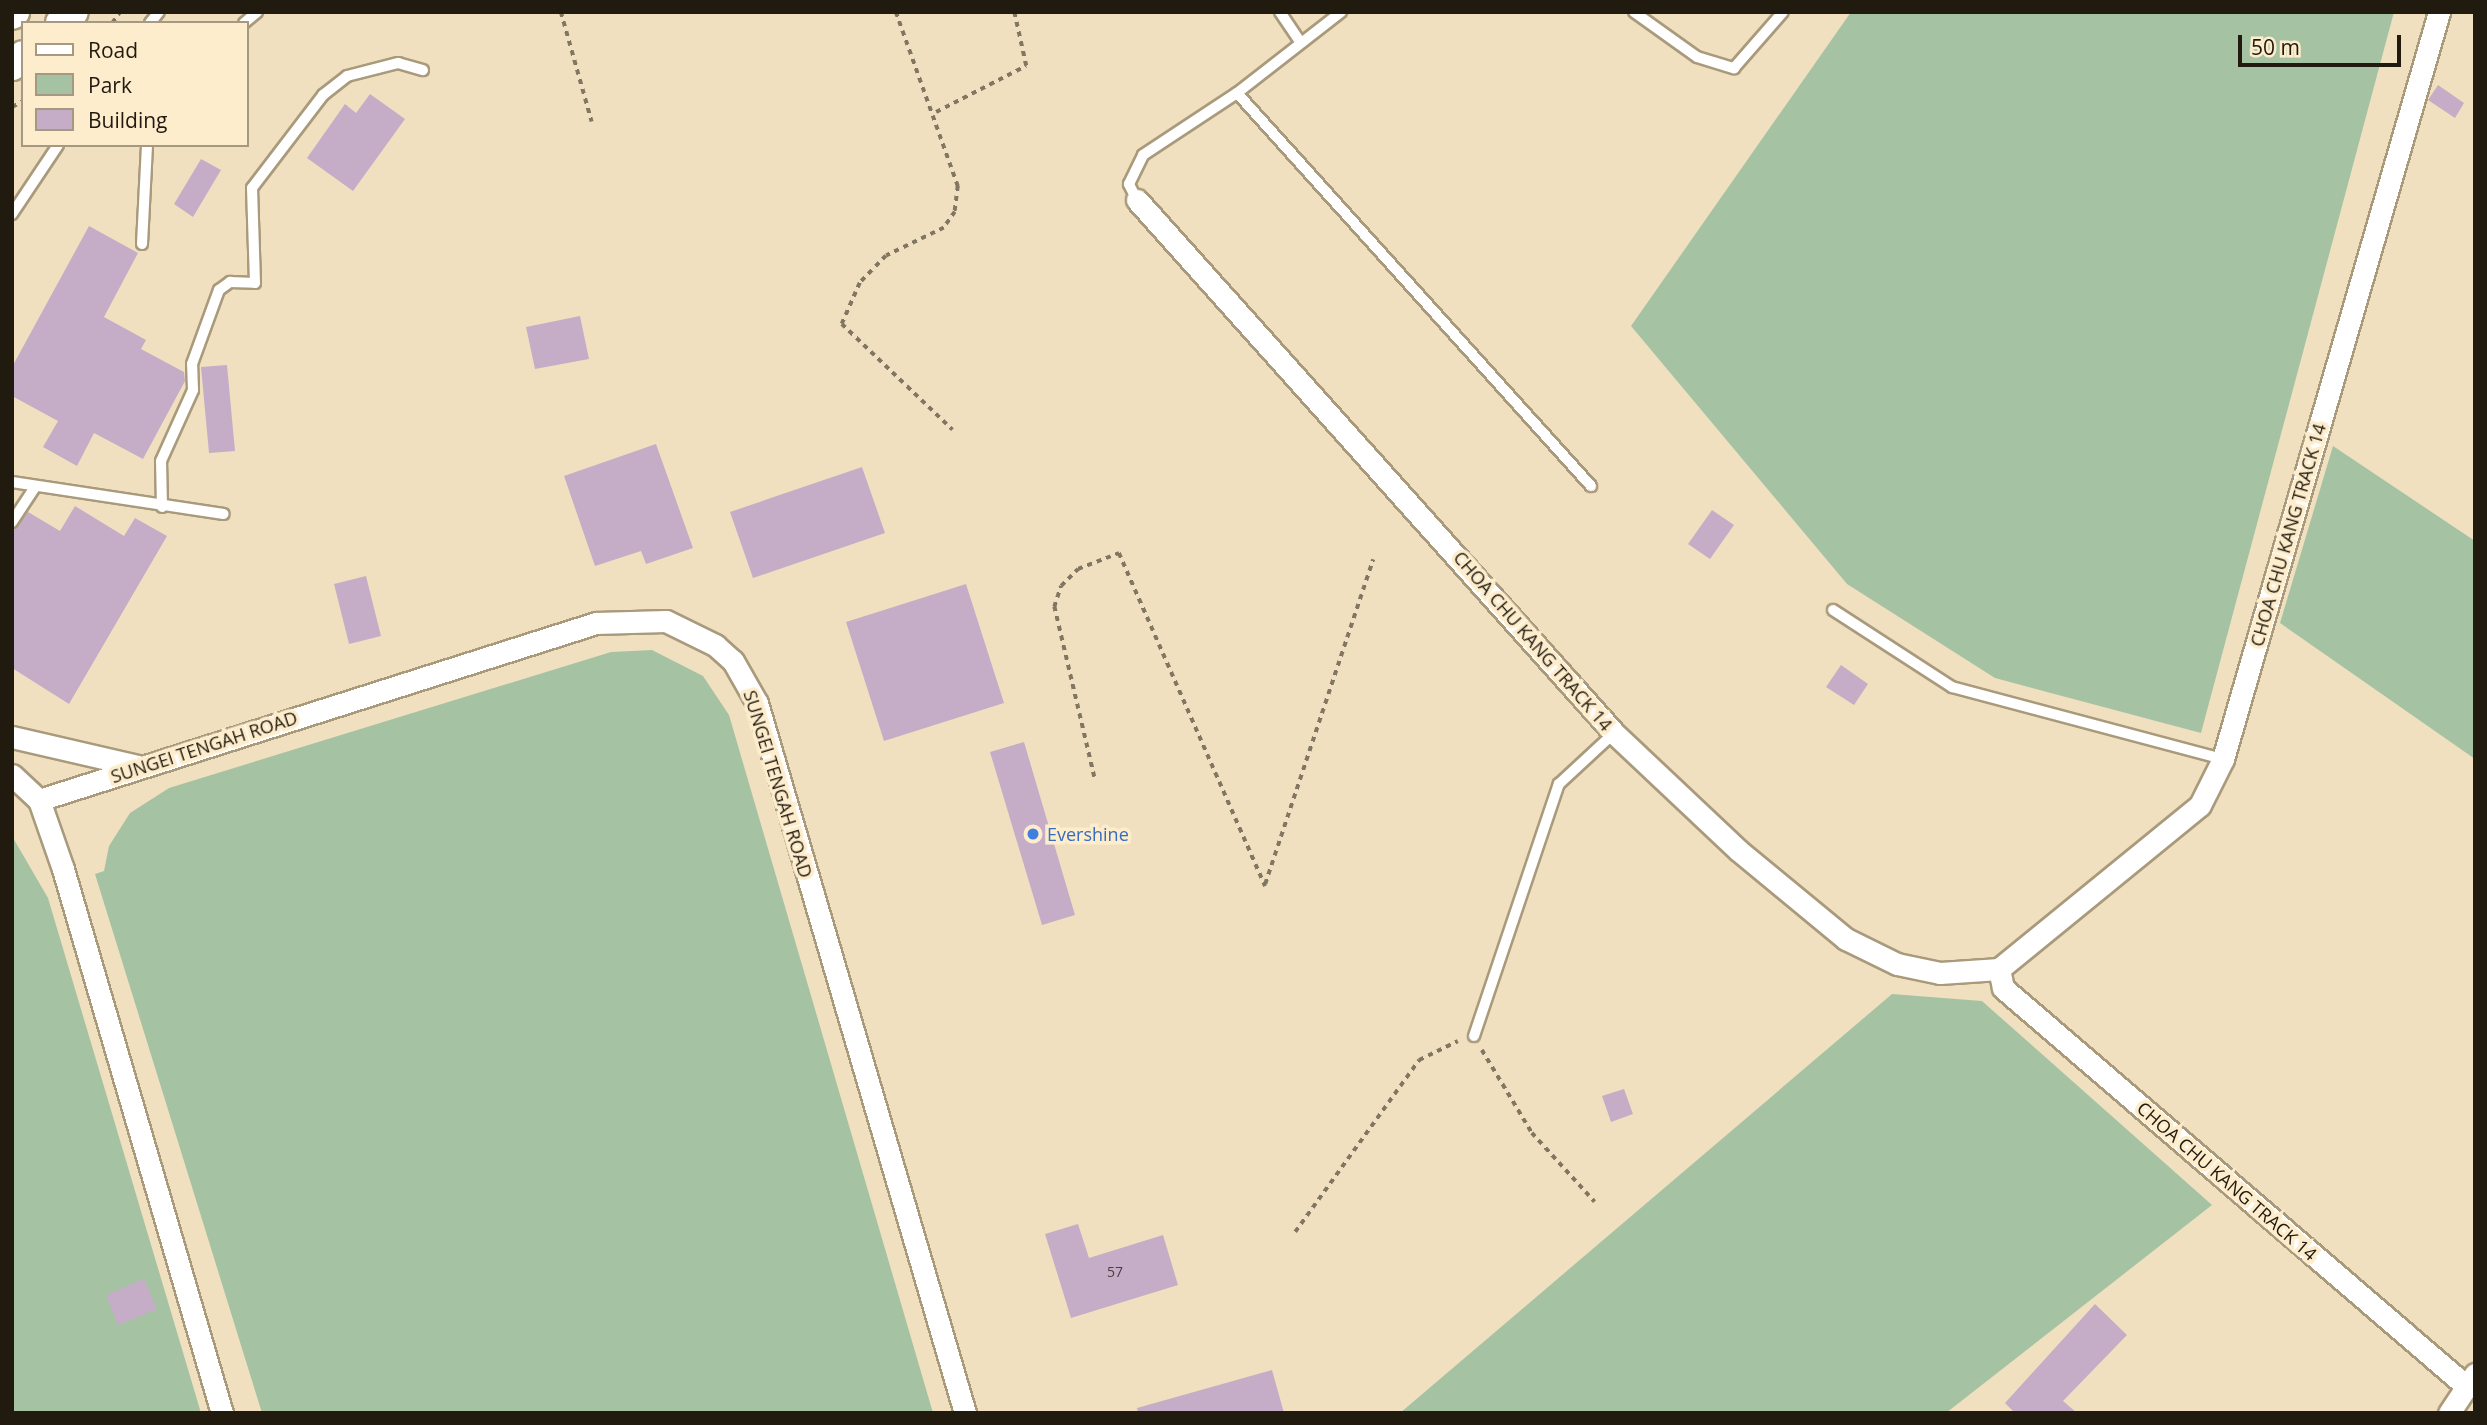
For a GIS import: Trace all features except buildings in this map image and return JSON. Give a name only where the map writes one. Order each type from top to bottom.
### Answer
[{"type":"street","name":"CHOA CHU KANG TRACK 14","points":[[1137,200],[1614,733],[1738,850],[1846,939],[1897,964],[1940,973],[1999,969],[2200,805],[2223,759],[2439,12]]},
{"type":"street","name":"SUNGEI TENGAH ROAD","points":[[39,800],[596,623],[666,621],[715,645],[733,661],[757,703],[965,1413]]},
{"type":"street","points":[[12,737],[144,767]]},
{"type":"street","points":[[12,775],[39,800],[222,1413]]},
{"type":"street","name":"CHOA CHU KANG TRACK 14","points":[[1999,969],[2003,988],[2470,1380]]},
{"type":"street","points":[[2449,1413],[2470,1380]]},
{"type":"lane","points":[[1280,12],[1301,43]]},
{"type":"lane","points":[[1137,200],[1129,184],[1134,164],[1237,93],[1341,12]]},
{"type":"lane","points":[[1634,12],[1698,57],[1734,68],[1783,12]]},
{"type":"lane","points":[[162,506],[161,461],[193,390],[192,364],[219,290],[230,282],[256,283],[252,188],[323,95],[347,76],[388,64],[423,70]]},
{"type":"lane","points":[[1237,93],[1591,486]]},
{"type":"lane","points":[[12,214],[57,147]]},
{"type":"lane","points":[[142,244],[145,147]]},
{"type":"lane","points":[[12,482],[224,514]]},
{"type":"lane","points":[[12,522],[36,487]]},
{"type":"lane","points":[[1833,610],[1952,687],[2223,759]]},
{"type":"lane","points":[[1474,1036],[1559,784],[1614,733]]},
{"type":"path","points":[[561,12],[592,122]]},
{"type":"path","points":[[896,12],[936,112],[958,186],[955,212],[944,228],[886,256],[860,283],[842,324],[953,430]]},
{"type":"path","points":[[936,112],[1026,66],[1014,12]]},
{"type":"path","points":[[1094,777],[1054,607],[1061,586],[1078,569],[1119,553],[1265,886],[1373,559]]},
{"type":"path","points":[[1295,1231],[1419,1060],[1474,1036],[1532,1133],[1595,1202]]},
{"type":"green space","points":[[1851,12],[2394,12],[2201,733],[1995,678],[1847,584],[1631,326]]},
{"type":"green space","points":[[2333,446],[2475,541],[2475,759],[2280,623]]},
{"type":"green space","points":[[652,650],[703,676],[729,715],[933,1413],[262,1413],[95,874],[104,871],[109,846],[130,813],[169,788],[611,652]]},
{"type":"green space","points":[[12,836],[48,898],[201,1413],[12,1413]]},
{"type":"green space","points":[[1892,994],[1982,1001],[2212,1205],[1946,1413],[1400,1413]]},
{"type":"place","name":"Evershine","points":[[1033,834]]}]
